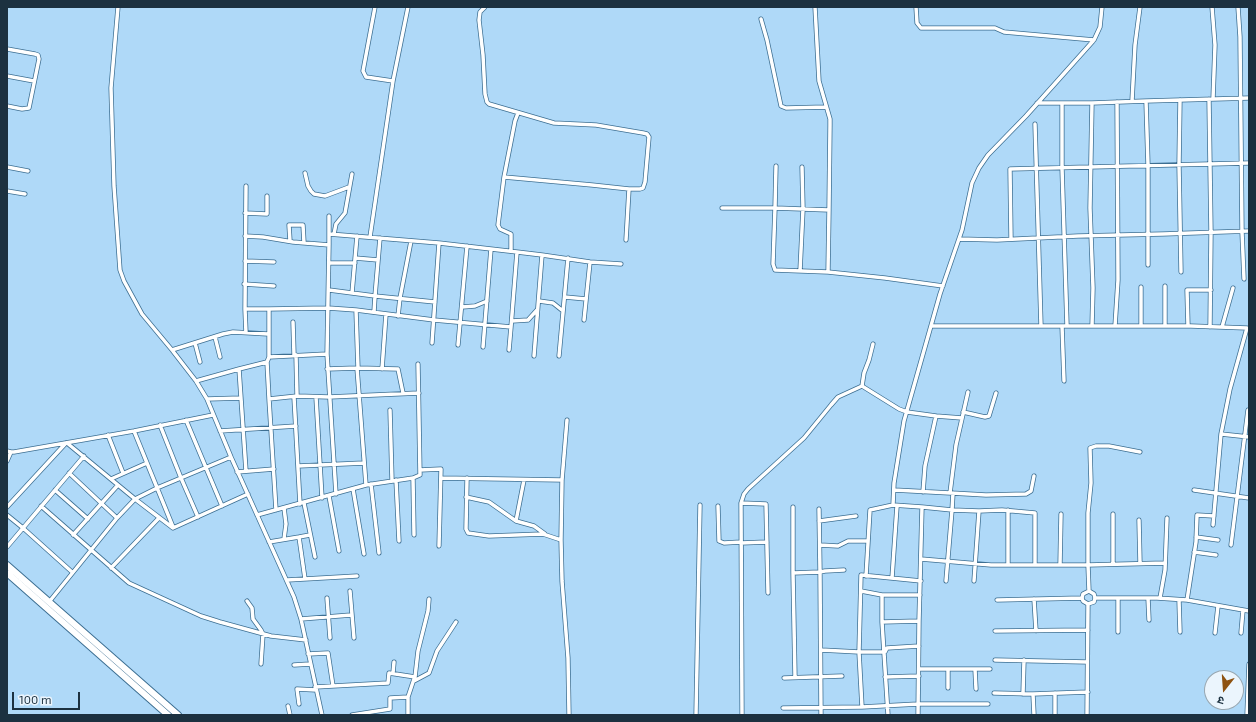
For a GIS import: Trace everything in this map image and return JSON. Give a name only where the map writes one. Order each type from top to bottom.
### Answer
[{"type":"main road","points":[[7,565],[47,604],[168,715]]},
{"type":"main road","points":[[7,573],[47,604],[178,715]]},
{"type":"street","points":[[118,7],[111,88],[114,186],[120,270],[124,281],[142,314],[196,381],[207,399],[237,472],[287,580],[301,619],[322,715]]},
{"type":"street","points":[[375,7],[362,72],[366,76],[393,81]]},
{"type":"street","points":[[370,237],[393,81],[408,7]]},
{"type":"street","points":[[484,7],[480,12],[479,20],[483,55],[485,99],[487,102],[494,106],[559,124],[596,124],[647,134],[649,140],[645,186],[640,189],[504,177]]},
{"type":"street","points":[[815,7],[819,81],[830,125],[828,272]]},
{"type":"street","points":[[916,7],[917,23],[920,28],[995,28],[1004,32],[1094,40]]},
{"type":"street","points":[[892,578],[895,506],[894,490],[904,421],[943,286],[959,239],[972,183],[978,168],[988,155],[1094,40],[1100,27],[1102,7]]},
{"type":"street","points":[[1132,101],[1135,45],[1140,7]]},
{"type":"street","points":[[1210,327],[1211,99],[1215,45],[1212,7]]},
{"type":"street","points":[[1238,7],[1240,37],[1242,232],[1244,279]]},
{"type":"street","points":[[761,19],[768,40],[782,106],[786,108],[826,107]]},
{"type":"street","points":[[7,49],[38,55],[29,108],[22,109],[7,106]]},
{"type":"street","points":[[7,76],[34,81]]},
{"type":"street","points":[[1037,103],[1092,103],[1249,98]]},
{"type":"street","points":[[1180,100],[1179,165],[1181,272]]},
{"type":"street","points":[[1146,101],[1148,165],[1148,265]]},
{"type":"street","points":[[1115,326],[1118,280],[1117,102]]},
{"type":"street","points":[[1062,103],[1062,168],[1067,326]]},
{"type":"street","points":[[1092,103],[1090,167],[1090,235],[1093,288],[1092,326]]},
{"type":"street","points":[[512,251],[511,234],[499,228],[504,177],[518,113]]},
{"type":"street","points":[[1035,124],[1041,326]]},
{"type":"street","points":[[1011,239],[1010,169],[1249,163]]},
{"type":"street","points":[[776,166],[773,264],[775,270],[828,272],[943,286]]},
{"type":"street","points":[[7,167],[28,171]]},
{"type":"street","points":[[800,271],[803,209],[802,167]]},
{"type":"street","points":[[305,173],[308,186],[314,194],[325,196],[349,188]]},
{"type":"street","points":[[334,234],[336,224],[345,213],[352,174]]},
{"type":"street","points":[[246,186],[244,284],[246,333]]},
{"type":"street","points":[[626,240],[629,189]]},
{"type":"street","points":[[7,191],[25,194]]},
{"type":"street","points":[[245,213],[267,214],[267,196]]},
{"type":"street","points":[[722,208],[829,210]]},
{"type":"street","points":[[329,216],[330,245],[327,369],[336,494]]},
{"type":"street","points":[[290,241],[289,225],[303,225],[304,243]]},
{"type":"street","points":[[959,239],[1011,239],[1090,235],[1148,235],[1249,231]]},
{"type":"street","points":[[329,234],[440,243],[542,254],[590,262],[621,264]]},
{"type":"street","points":[[245,236],[263,236],[304,243],[330,245]]},
{"type":"street","points":[[352,293],[357,236]]},
{"type":"street","points":[[374,312],[380,238]]},
{"type":"street","points":[[398,316],[411,241]]},
{"type":"street","points":[[432,343],[440,243]]},
{"type":"street","points":[[458,345],[467,246]]},
{"type":"street","points":[[483,347],[492,249]]},
{"type":"street","points":[[509,350],[517,252]]},
{"type":"street","points":[[534,356],[542,254]]},
{"type":"street","points":[[355,258],[378,260]]},
{"type":"street","points":[[559,356],[568,258]]},
{"type":"street","points":[[245,261],[274,262]]},
{"type":"street","points":[[584,320],[590,262]]},
{"type":"street","points":[[329,263],[355,263]]},
{"type":"street","points":[[244,284],[274,286]]},
{"type":"street","points":[[1141,286],[1141,326]]},
{"type":"street","points":[[1165,286],[1165,326]]},
{"type":"street","points":[[1222,327],[1233,288]]},
{"type":"street","points":[[329,290],[435,302]]},
{"type":"street","points":[[1188,326],[1187,290],[1211,290]]},
{"type":"street","points":[[565,297],[586,299]]},
{"type":"street","points":[[539,301],[552,303],[563,311]]},
{"type":"street","points":[[462,308],[487,302]]},
{"type":"street","points":[[245,308],[328,308],[356,310],[434,320],[511,327]]},
{"type":"street","points":[[268,309],[269,399],[276,510]]},
{"type":"street","points":[[356,310],[359,395],[366,485]]},
{"type":"street","points":[[512,320],[528,320],[538,310]]},
{"type":"street","points":[[382,369],[386,314]]},
{"type":"street","points":[[293,322],[298,466],[302,504],[315,557]]},
{"type":"street","points":[[932,326],[1188,326],[1248,328],[1230,389],[1221,434],[1213,525]]},
{"type":"street","points":[[1062,326],[1064,381]]},
{"type":"street","points":[[172,350],[215,336],[233,332],[268,334]]},
{"type":"street","points":[[215,336],[220,356]]},
{"type":"street","points":[[195,343],[200,362]]},
{"type":"street","points":[[862,386],[872,344]]},
{"type":"street","points":[[269,357],[327,354]]},
{"type":"street","points":[[196,381],[268,362]]},
{"type":"street","points":[[257,515],[302,504],[366,485],[414,478],[420,475],[418,364]]},
{"type":"street","points":[[327,369],[358,368],[399,370],[403,393]]},
{"type":"street","points":[[239,369],[246,471]]},
{"type":"street","points":[[862,386],[899,409],[907,412],[962,418]]},
{"type":"street","points":[[742,715],[741,502],[748,489],[804,438],[838,397],[862,386]]},
{"type":"street","points":[[946,581],[952,510],[951,493],[956,445],[968,392]]},
{"type":"street","points":[[269,399],[296,396],[329,397],[419,393]]},
{"type":"street","points":[[964,412],[984,417],[989,416],[996,393]]},
{"type":"street","points":[[316,397],[322,498]]},
{"type":"street","points":[[207,399],[241,398]]},
{"type":"street","points":[[390,410],[399,540]]},
{"type":"street","points":[[1231,545],[1237,496],[1247,437],[1248,410]]},
{"type":"street","points":[[7,461],[9,452],[134,431],[213,415]]},
{"type":"street","points":[[922,492],[925,466],[936,416]]},
{"type":"street","points":[[186,420],[205,469],[222,506]]},
{"type":"street","points":[[567,420],[562,480],[561,540],[562,581],[568,658],[569,715]]},
{"type":"street","points":[[160,426],[198,517]]},
{"type":"street","points":[[220,431],[296,426]]},
{"type":"street","points":[[134,431],[173,528]]},
{"type":"street","points":[[1221,434],[1247,437]]},
{"type":"street","points":[[108,435],[123,473]]},
{"type":"street","points":[[67,443],[173,528]]},
{"type":"street","points":[[7,506],[67,443]]},
{"type":"street","points":[[1089,591],[1088,513],[1091,483],[1090,448],[1096,446],[1109,446],[1140,452]]},
{"type":"street","points":[[7,547],[84,456]]},
{"type":"street","points":[[47,604],[117,518],[135,499],[157,488],[231,457]]},
{"type":"street","points":[[111,479],[147,462]]},
{"type":"street","points":[[298,466],[364,463]]},
{"type":"street","points":[[237,472],[274,469]]},
{"type":"street","points":[[420,470],[441,469],[439,546]]},
{"type":"street","points":[[69,473],[117,518]]},
{"type":"street","points":[[894,490],[986,495],[1026,494],[1031,491],[1034,476]]},
{"type":"street","points":[[414,478],[414,534]]},
{"type":"street","points":[[441,478],[562,480]]},
{"type":"street","points":[[467,478],[466,529],[470,535],[489,536],[546,534]]},
{"type":"street","points":[[516,521],[524,480]]},
{"type":"street","points":[[371,484],[379,553]]},
{"type":"street","points":[[73,535],[118,485]]},
{"type":"street","points":[[354,489],[364,554]]},
{"type":"street","points":[[55,490],[88,519]]},
{"type":"street","points":[[1194,490],[1249,498]]},
{"type":"street","points":[[173,528],[248,494]]},
{"type":"street","points":[[329,496],[339,551]]},
{"type":"street","points":[[466,497],[489,502],[516,521],[534,526],[546,534],[561,540]]},
{"type":"street","points":[[741,502],[766,504],[768,593]]},
{"type":"street","points":[[696,715],[700,505]]},
{"type":"street","points":[[41,506],[129,583],[201,616],[262,634],[306,640]]},
{"type":"street","points":[[718,506],[719,541],[724,543],[767,542]]},
{"type":"street","points":[[866,576],[870,510],[895,506],[979,511],[1008,510],[1035,513],[1035,564]]},
{"type":"street","points":[[793,507],[796,677]]},
{"type":"street","points":[[918,715],[922,507]]},
{"type":"street","points":[[284,508],[286,524],[284,539]]},
{"type":"street","points":[[819,508],[821,715]]},
{"type":"street","points":[[1008,510],[1008,565]]},
{"type":"street","points":[[974,581],[979,511]]},
{"type":"street","points":[[1060,564],[1061,514]]},
{"type":"street","points":[[1113,514],[1113,564]]},
{"type":"street","points":[[7,515],[72,572]]},
{"type":"street","points":[[1187,600],[1196,537],[1197,515],[1214,516]]},
{"type":"street","points":[[819,521],[856,516]]},
{"type":"street","points":[[111,568],[159,518]]},
{"type":"street","points":[[1160,598],[1165,563],[1167,518]]},
{"type":"street","points":[[1139,520],[1140,563]]},
{"type":"street","points":[[269,542],[310,535]]},
{"type":"street","points":[[299,537],[305,579]]},
{"type":"street","points":[[1196,537],[1218,540]]},
{"type":"street","points":[[820,546],[838,546],[848,541],[868,541]]},
{"type":"street","points":[[1194,552],[1216,555]]},
{"type":"street","points":[[921,558],[976,564],[1008,565],[1165,563]]},
{"type":"street","points":[[793,573],[844,570]]},
{"type":"street","points":[[862,707],[859,652],[861,575],[920,581]]},
{"type":"street","points":[[287,580],[357,576]]},
{"type":"street","points":[[350,591],[354,638]]},
{"type":"street","points":[[861,591],[882,595],[920,595]]},
{"type":"street","points":[[1082,598],[1083,594],[1089,591]]},
{"type":"street","points":[[1089,591],[1094,594],[1095,598]]},
{"type":"street","points":[[882,595],[882,622],[888,715]]},
{"type":"street","points":[[327,598],[330,638]]},
{"type":"street","points":[[997,600],[1082,598]]},
{"type":"street","points":[[1082,598],[1085,603],[1088,604]]},
{"type":"street","points":[[1095,598],[1160,598],[1187,600],[1249,611]]},
{"type":"street","points":[[1088,604],[1094,602],[1095,598]]},
{"type":"street","points":[[1118,598],[1118,632]]},
{"type":"street","points":[[1148,598],[1149,620]]},
{"type":"street","points":[[408,715],[408,697],[414,679],[418,651],[428,611],[429,599]]},
{"type":"street","points":[[1034,599],[1036,631]]},
{"type":"street","points":[[1179,600],[1180,632]]},
{"type":"street","points":[[247,601],[252,608],[252,619],[261,630],[262,634],[260,664]]},
{"type":"street","points":[[1088,604],[1088,715]]},
{"type":"street","points":[[1215,633],[1218,606]]},
{"type":"street","points":[[1241,633],[1244,610]]},
{"type":"street","points":[[301,619],[351,615]]},
{"type":"street","points":[[882,622],[919,621]]},
{"type":"street","points":[[299,704],[297,690],[333,686],[388,683],[389,673],[414,679],[429,673],[437,651],[456,622]]},
{"type":"street","points":[[995,631],[1088,630]]},
{"type":"street","points":[[821,650],[884,652],[887,648],[919,646]]},
{"type":"street","points":[[308,654],[328,653],[333,686]]},
{"type":"street","points":[[995,660],[1087,662]]},
{"type":"street","points":[[1023,694],[1024,660]]},
{"type":"street","points":[[393,674],[394,662]]},
{"type":"street","points":[[294,665],[310,664]]},
{"type":"street","points":[[1247,715],[1249,664]]},
{"type":"street","points":[[919,669],[990,669]]},
{"type":"street","points":[[948,669],[948,688]]},
{"type":"street","points":[[975,669],[976,689]]},
{"type":"street","points":[[784,678],[842,676]]},
{"type":"street","points":[[886,677],[919,676]]},
{"type":"street","points":[[994,693],[1033,694],[1088,692]]},
{"type":"street","points":[[1054,693],[1055,715]]},
{"type":"street","points":[[1033,694],[1034,715]]},
{"type":"street","points":[[351,715],[390,709],[390,698],[408,697]]},
{"type":"street","points":[[783,708],[862,707],[918,704],[988,704]]},
{"type":"street","points":[[288,706],[290,715]]}]
